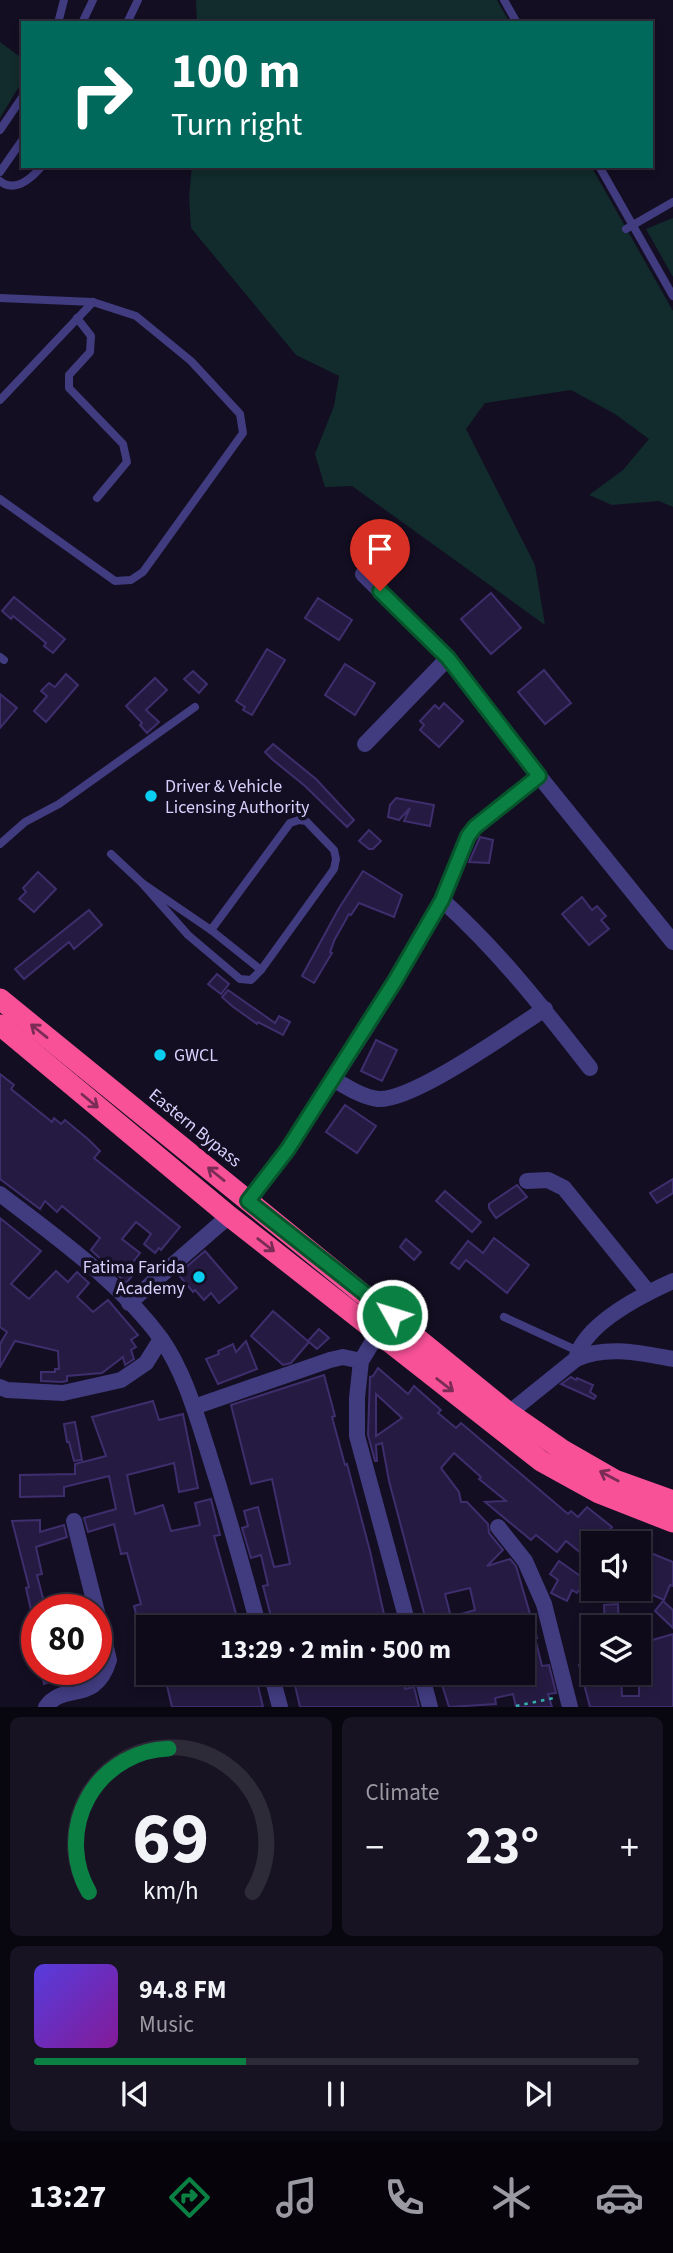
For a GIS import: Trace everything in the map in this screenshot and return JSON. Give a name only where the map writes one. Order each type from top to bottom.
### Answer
[{"type":"highway","name":"Eastern Bypass","points":[[0,999],[509,1413],[561,1449],[615,1480],[673,1501]]},
{"type":"highway","points":[[0,1026],[229,1216],[541,1461],[599,1493],[673,1522]]},
{"type":"street","points":[[363,574],[448,658],[673,942]]},
{"type":"street","points":[[365,744],[448,658]]},
{"type":"street","points":[[248,1201],[288,1149],[442,900],[468,836],[475,827],[539,776]]},
{"type":"street","points":[[442,900],[472,927],[545,1009],[590,1068]]},
{"type":"street","points":[[333,1079],[360,1094],[378,1099],[402,1095],[424,1085],[545,1009]]},
{"type":"street","points":[[527,1181],[548,1180],[564,1188],[648,1292]]},
{"type":"street","points":[[0,1194],[49,1232],[129,1303],[165,1344],[194,1407],[233,1529],[256,1615]]},
{"type":"street","points":[[129,1303],[229,1216]]},
{"type":"street","points":[[509,1413],[577,1355],[598,1326],[648,1292],[673,1281]]},
{"type":"street","points":[[378,1333],[361,1362],[357,1436],[405,1615]]},
{"type":"street","points":[[0,1387],[7,1390],[63,1393],[121,1380],[146,1363],[165,1344]]},
{"type":"street","points":[[577,1355],[610,1350],[673,1359]]},
{"type":"street","points":[[194,1407],[330,1360],[343,1357],[361,1362]]},
{"type":"street","points":[[46,1707],[55,1698],[92,1688],[105,1673],[109,1660],[74,1521]]},
{"type":"street","points":[[498,1527],[525,1561],[544,1604],[569,1701]]},
{"type":"street","points":[[274,1685],[280,1707]]},
{"type":"street","points":[[424,1685],[430,1707]]},
{"type":"lane","points":[[59,21],[64,0]]},
{"type":"lane","points":[[83,21],[93,0]]},
{"type":"lane","points":[[128,21],[138,0]]},
{"type":"lane","points":[[504,0],[516,21]]},
{"type":"lane","points":[[0,130],[21,99]]},
{"type":"lane","points":[[0,172],[21,142]]},
{"type":"lane","points":[[0,181],[6,186],[13,186],[33,177],[40,168]]},
{"type":"lane","points":[[600,168],[629,228],[673,296]]},
{"type":"lane","points":[[629,228],[673,202]]},
{"type":"lane","points":[[0,298],[93,303],[136,316],[191,361],[240,414],[243,433],[143,572],[131,580],[115,581],[0,499]]},
{"type":"lane","points":[[0,400],[93,303]]},
{"type":"lane","points":[[77,318],[91,336],[90,352],[69,374],[69,388],[123,444],[127,462],[97,498]]},
{"type":"lane","points":[[0,844],[25,822],[59,804],[195,707]]},
{"type":"lane","points":[[111,854],[142,883],[188,936],[240,979],[251,980],[334,869],[334,850],[306,821],[290,823],[211,930]]},
{"type":"lane","points":[[142,883],[199,921],[261,970]]},
{"type":"lane","points":[[188,936],[199,921]]},
{"type":"lane","points":[[504,1317],[577,1355]]},
{"type":"path","points":[[516,1706],[569,1701]]},
{"type":"green space","points":[[196,0],[497,0],[509,21],[197,21]]},
{"type":"green space","points":[[0,42],[21,58],[21,83],[0,118]]},
{"type":"green space","points":[[192,168],[592,168],[673,311],[673,507],[659,501],[612,505],[589,495],[623,470],[649,439],[615,414],[571,390],[485,403],[466,429],[535,565],[545,625],[352,486],[325,487],[315,454],[334,406],[339,376],[296,355],[191,228],[189,197]]},
{"type":"green space","points":[[673,218],[673,277],[646,229]]},
{"type":"building","points":[[491,593],[521,628],[491,654],[461,619]]},
{"type":"building","points":[[14,597],[65,639],[53,653],[44,646],[46,643],[13,616],[11,619],[2,611]]},
{"type":"building","points":[[318,598],[352,620],[339,640],[305,618]]},
{"type":"building","points":[[267,649],[285,660],[252,715],[243,710],[245,707],[236,701]]},
{"type":"building","points":[[345,664],[375,683],[355,715],[325,695]]},
{"type":"building","points":[[544,670],[571,703],[545,724],[518,692]]},
{"type":"building","points":[[193,671],[207,684],[199,693],[184,679]]},
{"type":"building","points":[[66,674],[78,685],[46,722],[34,711],[47,696],[41,691],[49,683],[55,687]]},
{"type":"building","points":[[155,678],[167,690],[146,710],[159,722],[147,733],[140,725],[142,723],[126,706]]},
{"type":"building","points":[[0,694],[17,708],[0,728]]},
{"type":"building","points":[[444,703],[463,721],[439,747],[420,730],[424,725],[420,721],[435,705],[439,709]]},
{"type":"building","points":[[273,744],[316,779],[354,820],[347,827],[265,752]]},
{"type":"building","points":[[396,798],[434,805],[430,826],[404,821],[410,808],[399,820],[388,817],[390,805]]},
{"type":"building","points":[[369,830],[381,841],[373,849],[359,841]]},
{"type":"building","points":[[480,837],[493,840],[489,863],[469,862]]},
{"type":"building","points":[[363,871],[402,895],[394,917],[359,903],[351,915],[349,914],[335,939],[330,952],[332,953],[314,983],[302,976],[339,908]]},
{"type":"building","points":[[38,872],[56,889],[34,912],[19,899],[26,892],[23,888]]},
{"type":"building","points":[[582,897],[592,910],[597,906],[606,916],[601,920],[609,929],[589,945],[562,914]]},
{"type":"building","points":[[89,910],[102,925],[74,949],[69,942],[24,979],[15,969]]},
{"type":"building","points":[[217,974],[229,984],[221,994],[208,984]]},
{"type":"building","points":[[228,990],[275,1023],[279,1016],[290,1022],[283,1035],[258,1022],[257,1024],[232,1006],[222,997]]},
{"type":"building","points":[[376,1040],[397,1050],[382,1081],[361,1071]]},
{"type":"building","points":[[0,1074],[14,1085],[11,1089],[52,1122],[54,1118],[61,1124],[65,1120],[89,1140],[100,1151],[94,1158],[180,1227],[161,1250],[159,1248],[155,1253],[144,1244],[151,1234],[136,1222],[122,1239],[140,1253],[127,1270],[133,1275],[126,1283],[91,1250],[100,1238],[62,1206],[57,1212],[45,1201],[40,1209],[0,1179]]},
{"type":"building","points":[[345,1105],[376,1126],[357,1153],[326,1132]]},
{"type":"building","points":[[673,1179],[673,1193],[657,1203],[650,1193]]},
{"type":"building","points":[[517,1185],[527,1197],[496,1218],[489,1204]]},
{"type":"building","points":[[445,1191],[481,1222],[472,1232],[436,1201]]},
{"type":"building","points":[[0,1218],[41,1251],[11,1284],[29,1299],[56,1271],[68,1282],[77,1272],[89,1283],[77,1297],[93,1312],[108,1300],[138,1335],[131,1340],[136,1347],[131,1350],[134,1359],[125,1365],[123,1357],[102,1373],[67,1376],[67,1381],[62,1382],[41,1381],[41,1372],[55,1372],[55,1369],[59,1369],[58,1351],[15,1341],[0,1367],[0,1344],[7,1332],[0,1327]]},
{"type":"building","points":[[494,1238],[529,1265],[507,1293],[466,1260],[459,1269],[451,1263],[468,1241],[483,1253]]},
{"type":"building","points":[[406,1239],[421,1252],[414,1260],[400,1247]]},
{"type":"building","points":[[205,1251],[237,1288],[219,1303],[211,1293],[204,1300],[195,1290],[193,1292],[178,1274]]},
{"type":"building","points":[[273,1311],[309,1342],[291,1363],[283,1365],[251,1336]]},
{"type":"building","points":[[319,1329],[329,1338],[317,1349],[308,1341]]},
{"type":"building","points":[[246,1341],[257,1369],[218,1384],[206,1359],[233,1344],[236,1352]]},
{"type":"building","points":[[378,1368],[408,1394],[414,1386],[441,1410],[438,1413],[456,1428],[461,1423],[568,1514],[571,1511],[578,1517],[587,1507],[612,1527],[608,1531],[581,1531],[581,1553],[566,1541],[557,1552],[536,1535],[531,1540],[485,1502],[506,1501],[479,1479],[481,1477],[454,1453],[441,1468],[459,1492],[461,1502],[467,1502],[488,1524],[489,1533],[503,1550],[487,1566],[510,1559],[516,1566],[530,1615],[458,1615],[475,1610],[470,1588],[445,1594],[450,1615],[425,1615],[389,1481],[382,1443],[376,1445],[375,1461],[368,1435],[370,1377]],"holes":[[[376,1394],[402,1418],[376,1436]]]},
{"type":"building","points":[[324,1375],[335,1416],[332,1417],[370,1551],[384,1615],[271,1615],[263,1586],[268,1585],[261,1555],[251,1558],[242,1528],[248,1526],[244,1511],[258,1507],[274,1567],[290,1564],[272,1479],[251,1484],[231,1405]]},
{"type":"building","points":[[571,1377],[593,1385],[590,1392],[596,1396],[594,1399],[561,1384]]},
{"type":"building","points":[[153,1401],[159,1420],[183,1414],[198,1488],[179,1492],[174,1463],[127,1475],[135,1514],[163,1505],[171,1531],[200,1525],[195,1503],[211,1499],[220,1535],[214,1536],[236,1615],[136,1615],[134,1606],[141,1604],[127,1553],[121,1554],[114,1524],[88,1532],[84,1518],[116,1509],[109,1476],[64,1487],[64,1496],[20,1497],[20,1475],[75,1474],[75,1464],[106,1456],[92,1417]]},
{"type":"building","points":[[75,1422],[82,1460],[74,1461],[64,1424]]},
{"type":"building","points":[[40,1520],[40,1532],[64,1525],[67,1537],[36,1547],[42,1574],[37,1575],[42,1594],[27,1594],[26,1588],[29,1587],[12,1521]]},
{"type":"building","points":[[651,1553],[673,1562],[673,1586],[670,1585],[664,1600],[651,1594]]},
{"type":"building","points":[[559,1561],[581,1576],[581,1587],[577,1593],[572,1590],[567,1601],[551,1593],[558,1580],[550,1574]]},
{"type":"building","points":[[663,1601],[673,1610],[673,1628],[655,1611]]},
{"type":"building","points":[[618,1604],[618,1615],[604,1615],[604,1605]]},
{"type":"building","points":[[673,1634],[673,1707],[590,1707],[584,1685],[622,1685],[622,1696],[639,1696],[639,1685],[651,1685],[651,1640]]},
{"type":"building","points":[[535,1638],[542,1666],[549,1665],[556,1693],[548,1694],[552,1707],[516,1707],[513,1694],[495,1698],[496,1704],[449,1707],[442,1685],[535,1685]]},
{"type":"building","points":[[167,1685],[258,1685],[263,1707],[172,1707]]},
{"type":"building","points":[[295,1685],[404,1685],[405,1689],[414,1687],[419,1707],[300,1707]]},
{"type":"place","name":"Driver & Vehicle Licensing Authority","points":[[151,796]]},
{"type":"place","name":"GWCL","points":[[160,1055]]},
{"type":"place","name":"Fatima Farida Academy","points":[[199,1277]]},
{"type":"route","points":[[380,591],[448,658],[539,776],[475,827],[468,836],[442,900],[395,981],[288,1149],[248,1201],[392,1315]]}]
